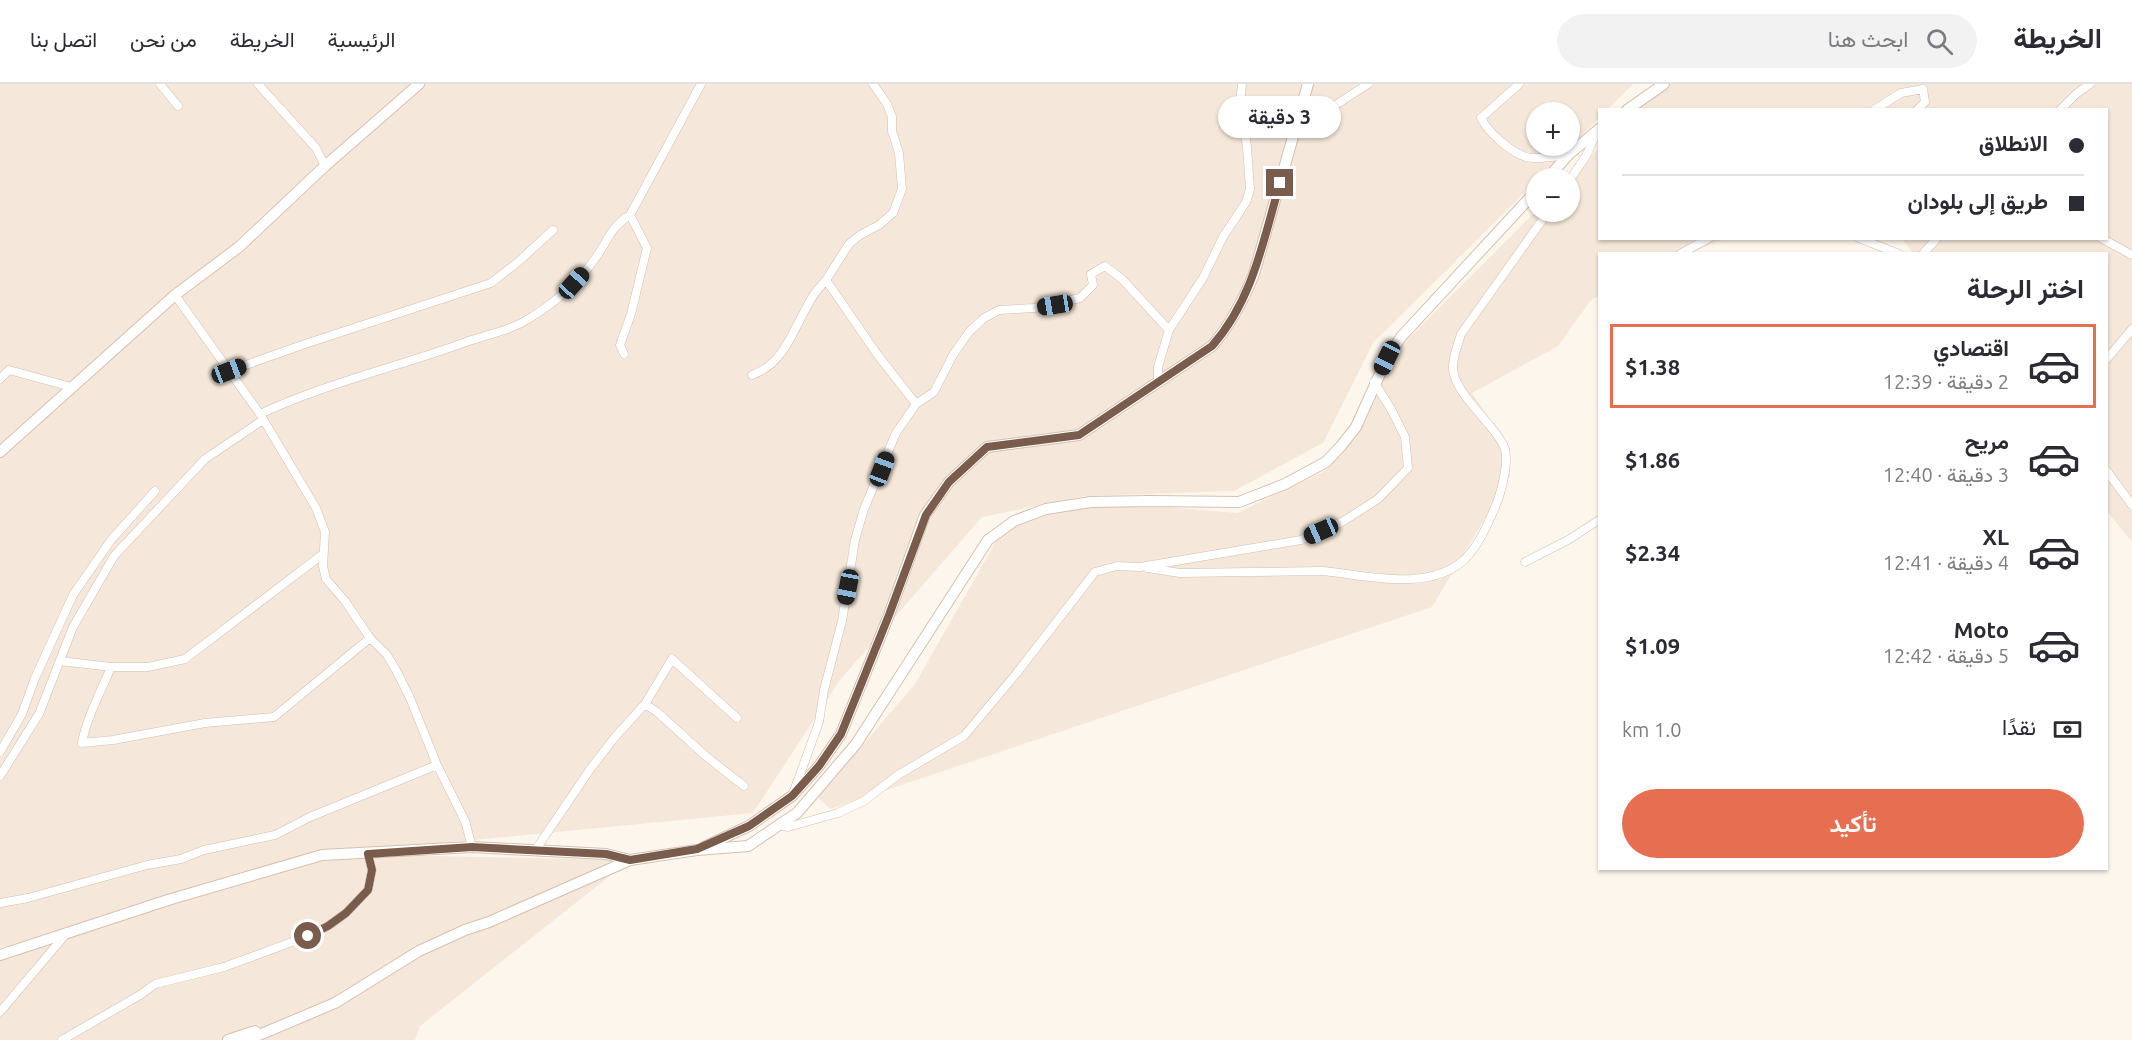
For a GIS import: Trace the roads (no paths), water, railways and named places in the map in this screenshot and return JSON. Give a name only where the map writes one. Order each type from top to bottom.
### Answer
[{"type":"main road","points":[[0,452],[175,295],[239,246],[418,84]]},
{"type":"main road","points":[[697,849],[749,826],[792,796],[819,766],[841,734],[926,515],[949,482],[987,447],[1079,435],[1212,346],[1228,329],[1244,300],[1257,265],[1308,84]]},
{"type":"main road","points":[[1630,108],[1664,84]]},
{"type":"main road","points":[[1580,146],[1598,130]]},
{"type":"main road","points":[[1557,168],[1568,156]]},
{"type":"main road","points":[[247,1040],[335,1002],[419,951],[630,860],[697,849],[748,846],[797,813],[856,744],[988,540],[1014,521],[1046,509],[1091,502],[1239,502],[1285,484],[1326,462],[1356,427],[1374,382],[1401,337],[1526,202]]},
{"type":"main road","points":[[0,955],[168,900],[322,855],[472,847],[606,854],[630,860]]},
{"type":"main road","points":[[228,1040],[290,1022]]},
{"type":"street","points":[[160,84],[178,106]]},
{"type":"street","points":[[258,84],[316,148],[325,166]]},
{"type":"street","points":[[0,776],[39,714],[73,627],[114,556],[205,459],[261,417],[299,396],[416,360],[477,338],[495,335],[528,319],[574,283],[595,260],[617,223],[630,215],[701,84]]},
{"type":"street","points":[[752,375],[764,371],[781,355],[809,303],[849,244],[893,213],[902,189],[899,153],[892,130],[892,117],[873,84]]},
{"type":"street","points":[[1158,382],[1158,367],[1169,330],[1203,278],[1223,237],[1246,202],[1250,189],[1247,147],[1240,103],[1242,84]]},
{"type":"street","points":[[1297,118],[1311,121],[1368,84]]},
{"type":"street","points":[[1519,84],[1481,118],[1485,127],[1502,142],[1527,157],[1548,156]]},
{"type":"street","points":[[2062,108],[2090,84]]},
{"type":"street","points":[[1877,108],[1901,93],[1923,89],[1925,102],[1919,108]]},
{"type":"street","points":[[1578,168],[1598,130]]},
{"type":"street","points":[[624,354],[620,345],[631,314],[647,248],[630,215]]},
{"type":"street","points":[[779,825],[788,827],[838,813],[864,801],[898,775],[964,736],[1016,674],[1095,572],[1117,566],[1180,573],[1323,571],[1346,573],[1355,577],[1404,580],[1445,571],[1464,559],[1483,533],[1496,506],[1504,474],[1505,449],[1456,383],[1453,369],[1455,355],[1461,334],[1541,222]]},
{"type":"street","points":[[229,371],[491,283],[553,230]]},
{"type":"street","points":[[1684,252],[1705,240]]},
{"type":"street","points":[[1863,240],[1894,252]]},
{"type":"street","points":[[1925,252],[1935,240]]},
{"type":"street","points":[[2105,240],[2132,255]]},
{"type":"street","points":[[792,796],[819,722],[824,690],[842,621],[855,540],[864,509],[896,433],[915,404],[934,392],[953,355],[969,332],[984,318],[999,310],[1034,308],[1080,298],[1093,285],[1090,274],[1105,266],[1122,279],[1169,330]]},
{"type":"street","points":[[826,280],[915,404]]},
{"type":"street","points":[[175,295],[261,417],[316,508],[325,532],[323,566],[326,579],[396,670],[437,765],[465,821],[472,847]]},
{"type":"street","points":[[2108,358],[2132,329]]},
{"type":"street","points":[[0,380],[9,370],[71,387]]},
{"type":"street","points":[[1140,567],[1301,540],[1342,522],[1378,499],[1408,468],[1405,437],[1374,382]]},
{"type":"street","points":[[2108,473],[2132,505]]},
{"type":"street","points":[[0,752],[22,714],[35,678],[73,595],[111,540],[155,491]]},
{"type":"street","points":[[1525,562],[1568,540],[1598,520]]},
{"type":"street","points":[[60,661],[111,667],[148,667],[185,659],[323,554]]},
{"type":"street","points":[[111,667],[100,696],[85,725],[82,743],[113,740],[205,723],[274,717],[370,638]]},
{"type":"street","points":[[536,849],[597,760],[645,704],[672,659],[736,718]]},
{"type":"street","points":[[645,704],[744,786]]},
{"type":"street","points":[[0,903],[28,898],[147,865],[181,859],[214,847],[275,835],[310,817],[437,765]]},
{"type":"street","points":[[62,1040],[141,995],[155,984],[224,967],[308,936],[328,926],[346,913],[368,890],[372,870],[368,854]]},
{"type":"street","points":[[0,1012],[66,934]]}]
